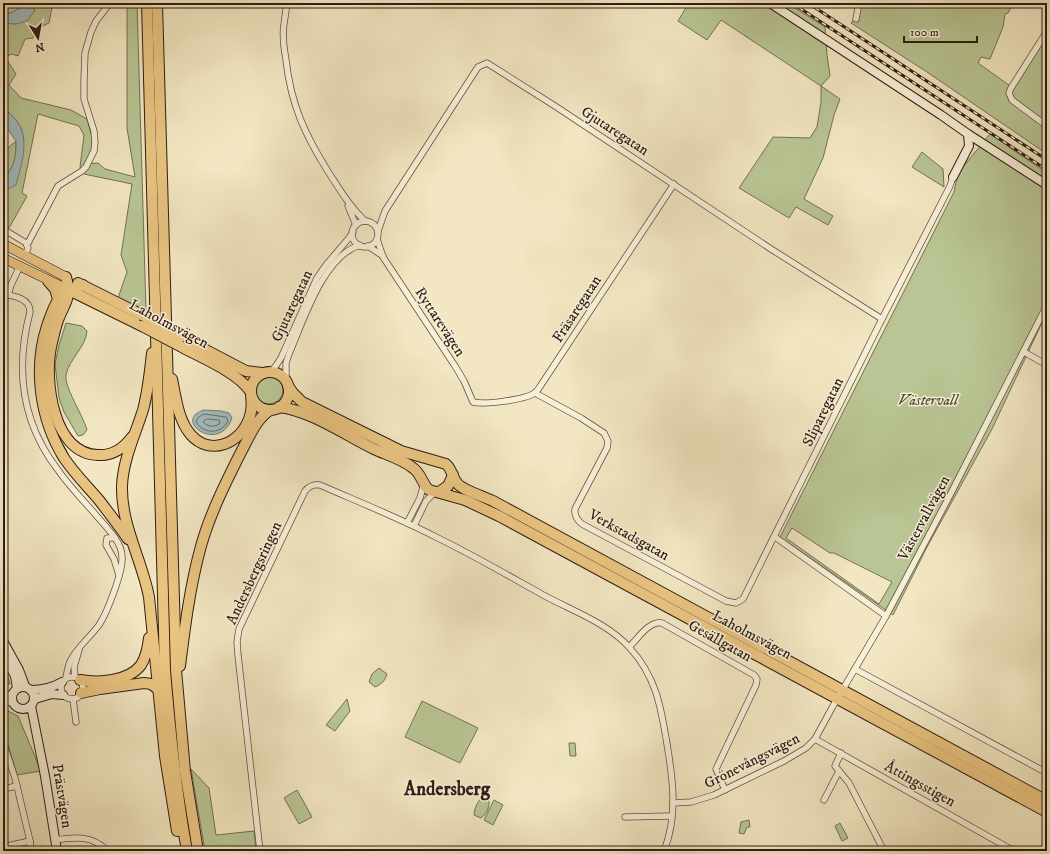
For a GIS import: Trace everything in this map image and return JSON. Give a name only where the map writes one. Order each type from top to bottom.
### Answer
[{"type":"highway","points":[[147,3],[165,670],[172,747],[188,851]]},
{"type":"highway","points":[[157,3],[163,166],[166,346],[177,694],[185,771],[198,851]]},
{"type":"highway","points":[[155,268],[152,277],[151,366],[143,408],[123,474],[122,497],[126,520],[150,598],[151,626],[168,778],[181,851]]},
{"type":"highway","points":[[66,277],[69,290]]},
{"type":"highway","name":"Laholmsvägen","points":[[66,277],[83,285],[182,342],[234,375],[244,383],[257,405],[264,409],[300,411],[373,449],[409,465],[416,470],[428,488],[465,500],[499,516],[1047,812]]},
{"type":"highway","points":[[48,281],[62,301]]},
{"type":"highway","points":[[83,285],[65,292],[62,301],[54,331],[49,366],[52,400],[63,432],[76,448],[84,452],[96,455],[105,455],[116,451],[128,443],[134,434]]},
{"type":"highway","name":"Laholmsvägen","points":[[69,290],[142,320]]},
{"type":"highway","points":[[83,297],[62,301],[45,332],[40,362],[41,392],[47,421],[64,458],[83,483],[113,517],[135,549]]},
{"type":"highway","name":"Laholmsvägen","points":[[182,342],[246,371],[279,374],[293,393],[302,402],[390,446],[413,455],[446,464],[450,468],[459,485],[466,490],[499,504],[1047,800]]},
{"type":"highway","points":[[166,346],[179,410],[186,428],[199,442],[211,446],[222,446],[232,442],[240,435],[250,418],[252,406],[251,393],[254,380],[266,372]]},
{"type":"highway","points":[[177,694],[189,596],[201,546],[209,521],[238,458],[258,420],[275,409],[287,398],[289,392],[287,383]]},
{"type":"highway","points":[[437,492],[448,486],[453,475]]},
{"type":"highway","points":[[77,679],[94,682],[124,676],[136,670],[144,659],[151,626]]},
{"type":"highway","points":[[77,696],[100,688],[144,682],[151,684],[158,689]]},
{"type":"main road","name":"Laholmsvägen","points":[[3,244],[66,277]]},
{"type":"main road","name":"Laholmsvägen","points":[[3,258],[69,290]]},
{"type":"street","points":[[26,253],[28,245],[58,186],[82,171],[86,167],[94,151],[94,131],[84,99],[85,53],[96,21],[110,3]]},
{"type":"street","points":[[287,3],[284,25],[284,46],[288,79],[293,99],[300,120],[313,149],[346,200],[356,225],[353,232],[354,240],[360,245]]},
{"type":"street","points":[[770,3],[1047,185]]},
{"type":"street","points":[[856,19],[859,3]]},
{"type":"street","points":[[1047,31],[1009,93],[1012,100],[1047,126]]},
{"type":"street","name":"Gjutaregatan","points":[[378,231],[385,211],[478,67],[487,63],[674,184],[771,249],[882,319]]},
{"type":"street","points":[[953,177],[969,146],[968,134]]},
{"type":"street","name":"Sliparegatan","points":[[775,537],[882,319],[950,186],[953,177]]},
{"type":"street","name":"Fräsaregatan","points":[[535,393],[674,184]]},
{"type":"street","points":[[346,200],[376,227],[378,231]]},
{"type":"street","name":"Gjutaregatan","points":[[368,221],[385,211]]},
{"type":"street","points":[[356,225],[368,221]]},
{"type":"street","points":[[3,229],[28,245]]},
{"type":"street","name":"Ryttarevägen","points":[[378,231],[377,239],[383,257],[458,371],[464,381],[472,402],[481,403],[517,399],[527,397],[535,393]]},
{"type":"street","name":"Gjutaregatan","points":[[266,372],[275,367],[281,358],[317,278],[353,232]]},
{"type":"street","points":[[368,246],[377,239]]},
{"type":"street","name":"Gjutaregatan","points":[[287,383],[286,363],[289,354],[321,282],[330,268],[343,254],[360,245]]},
{"type":"street","name":"Ryttarevägen","points":[[360,245],[368,246],[383,257]]},
{"type":"street","points":[[18,270],[5,294],[24,301],[30,307],[23,345],[22,376],[30,416],[35,432],[44,450],[58,470],[120,546],[122,556],[122,567],[106,611],[99,624],[72,657],[61,689],[63,695]]},
{"type":"street","name":"Västervallvägen","points":[[815,739],[886,616],[1024,352],[1047,304]]},
{"type":"street","points":[[1024,352],[1047,365]]},
{"type":"street","name":"Verkstadsgatan","points":[[535,393],[604,433],[608,441],[608,448],[575,509],[576,518],[582,524],[726,601],[736,603],[743,599],[775,537]]},
{"type":"street","points":[[407,523],[420,498],[424,482]]},
{"type":"street","name":"Andersbergsringen","points":[[260,851],[237,642],[239,629],[306,491],[311,486],[315,485],[414,526],[600,624],[629,647],[642,663],[651,679],[658,698],[671,770],[673,803],[672,816],[664,851]]},
{"type":"street","points":[[414,526],[426,501],[437,492]]},
{"type":"street","points":[[775,537],[886,616]]},
{"type":"street","points":[[114,538],[107,538],[106,545],[114,559],[119,576]]},
{"type":"street","name":"Gesällgatan","points":[[629,647],[650,626],[657,623],[662,623],[754,675],[757,679],[756,685],[716,769],[726,790]]},
{"type":"street","name":"Prästvägen","points":[[3,641],[28,688],[35,696],[33,703],[57,851]]},
{"type":"street","points":[[3,700],[23,709],[52,694],[63,695],[69,699],[77,696],[83,688],[77,679],[74,667],[79,649]]},
{"type":"street","points":[[3,654],[15,676],[15,691],[12,699],[14,704]]},
{"type":"street","points":[[855,669],[1047,773]]},
{"type":"street","points":[[3,697],[15,691],[28,688],[46,689],[64,680],[77,679]]},
{"type":"street","points":[[76,722],[77,696]]},
{"type":"street","name":"Prästvägen","points":[[23,709],[39,745]]},
{"type":"street","name":"Grönevångsvägen","points":[[673,803],[700,800],[726,790],[791,757],[806,748],[815,739]]},
{"type":"street","name":"Åttingsstigen","points":[[815,739],[1014,851]]},
{"type":"street","points":[[3,742],[11,762],[30,841],[31,851]]},
{"type":"street","points":[[841,753],[835,766],[849,783],[884,851]]},
{"type":"street","points":[[824,800],[839,771]]},
{"type":"street","points":[[3,789],[17,786]]},
{"type":"street","points":[[625,817],[672,816]]},
{"type":"street","points":[[55,840],[88,838],[101,844],[108,851]]},
{"type":"street","points":[[3,847],[30,841]]},
{"type":"green space","points":[[3,3],[29,3],[11,13],[3,14]]},
{"type":"green space","points":[[34,3],[55,3],[52,7],[49,23],[34,30],[33,38],[25,39],[18,56],[12,54],[5,57],[16,74],[9,85],[21,98],[71,110],[87,119],[93,141],[91,152],[84,164],[98,163],[105,169],[135,177],[127,128],[127,3],[137,3],[146,311],[118,298],[127,272],[121,255],[132,184],[84,174],[80,167],[84,135],[79,126],[38,114],[22,193],[27,196],[9,228],[3,225],[3,193],[8,189],[18,165],[23,148],[23,140],[22,131],[18,123],[3,107],[3,23],[16,24],[34,12]]},
{"type":"green space","points":[[689,3],[787,3],[825,27],[830,76],[821,86],[721,20],[707,40],[678,21]]},
{"type":"green space","points":[[863,3],[1013,3],[1008,13],[1005,14],[1003,27],[990,59],[981,57],[978,63],[1013,88],[1047,32],[1047,154],[927,72],[851,23],[859,13]]},
{"type":"green space","points":[[821,86],[840,99],[834,115],[823,158],[804,199],[833,216],[828,225],[796,207],[789,218],[739,188],[773,137],[810,138],[817,127],[821,102]]},
{"type":"green space","name":"Västervall","points":[[990,134],[1047,173],[1047,312],[992,429],[927,547],[893,615],[780,537],[954,192],[958,173]],"holes":[[[792,528],[830,553],[834,553],[892,582],[879,604],[786,538]]]},
{"type":"green space","points":[[16,141],[14,161],[10,170],[3,177],[3,152]]},
{"type":"green space","points":[[922,152],[943,169],[944,187],[912,167]]},
{"type":"green space","points":[[66,323],[82,326],[87,331],[84,342],[70,364],[66,375],[68,387],[87,430],[83,435],[78,436],[64,412],[59,398],[55,364]]},
{"type":"green space","points":[[269,376],[279,380],[283,390],[279,400],[269,404],[259,400],[255,390],[259,380]]},
{"type":"green space","points":[[3,662],[4,664],[10,684],[3,684]]},
{"type":"green space","points":[[379,668],[387,674],[383,682],[375,687],[369,682],[372,674]]},
{"type":"green space","points":[[347,699],[350,711],[335,731],[326,725]]},
{"type":"green space","points":[[422,701],[478,728],[460,763],[405,737]]},
{"type":"green space","points":[[6,710],[18,716],[41,771],[17,775],[7,741],[3,733],[3,714]]},
{"type":"green space","points":[[569,743],[575,743],[576,756],[570,756]]},
{"type":"green space","points":[[191,769],[209,788],[216,835],[254,831],[256,851],[205,851]]},
{"type":"green space","points":[[297,790],[312,817],[299,824],[284,798]]},
{"type":"green space","points":[[483,797],[487,797],[489,805],[487,811],[481,818],[474,815],[474,813],[478,802]]},
{"type":"green space","points":[[494,800],[503,805],[493,825],[484,820]]},
{"type":"green space","points":[[749,820],[750,827],[747,827],[744,834],[739,833],[741,822]]},
{"type":"green space","points":[[840,823],[848,838],[842,841],[835,826]]},
{"type":"water","points":[[29,3],[34,3],[34,12],[27,21],[16,24],[3,23],[3,14],[11,13]]},
{"type":"water","points":[[3,107],[18,123],[22,130],[24,146],[22,162],[16,185],[3,193],[3,177],[10,170],[14,161],[16,141],[3,123]]},
{"type":"water","points":[[203,410],[229,413],[232,418],[227,428],[220,433],[212,435],[199,430],[194,425],[193,420],[196,414]]},
{"type":"railway","points":[[792,3],[1047,170]]},
{"type":"railway","points":[[808,3],[1047,160]]},
{"type":"district","name":"Andersberg","points":[[447,789]]}]
